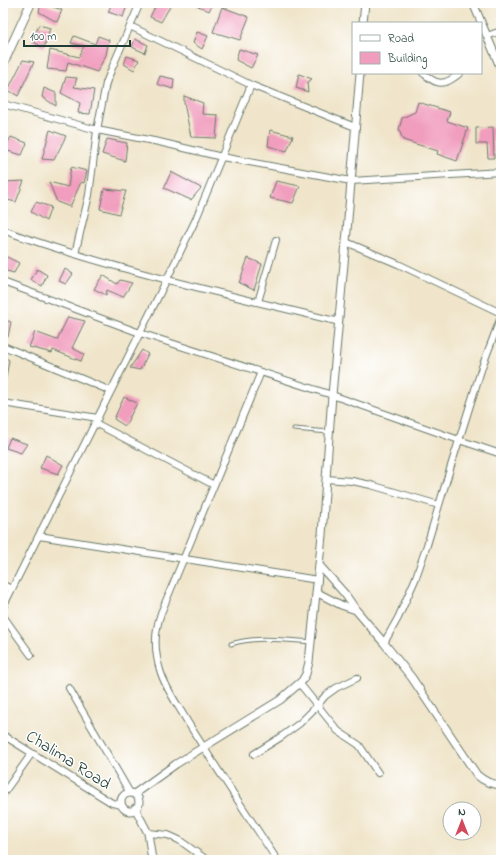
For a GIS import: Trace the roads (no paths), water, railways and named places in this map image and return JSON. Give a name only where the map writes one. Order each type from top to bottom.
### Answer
[{"type":"main road","points":[[3,64],[31,3]]},
{"type":"street","points":[[75,254],[89,195],[93,171],[96,130],[106,83],[140,3]]},
{"type":"street","points":[[363,22],[364,3]]},
{"type":"street","points":[[473,3],[481,22]]},
{"type":"street","points":[[482,24],[501,69]]},
{"type":"street","points":[[130,26],[251,84],[355,127]]},
{"type":"street","points":[[487,36],[501,30]]},
{"type":"street","points":[[69,688],[132,793],[138,799],[138,803],[133,810],[126,810],[123,808],[121,801],[126,794],[132,793],[280,700],[300,684],[306,674],[318,580],[332,395],[360,74]]},
{"type":"street","points":[[424,74],[434,82],[439,83],[446,82],[459,74]]},
{"type":"street","points":[[3,607],[97,421],[196,219],[251,84]]},
{"type":"street","points":[[3,104],[96,130],[159,142],[222,157],[351,181],[501,172]]},
{"type":"street","points":[[3,230],[30,240],[102,262],[339,322]]},
{"type":"street","points":[[258,302],[276,240]]},
{"type":"street","points":[[346,242],[398,264],[501,313]]},
{"type":"street","points":[[3,282],[140,333],[332,395],[501,454]]},
{"type":"street","points":[[384,642],[398,618],[415,580],[482,367],[501,317]]},
{"type":"street","points":[[3,346],[111,391]]},
{"type":"street","points":[[261,372],[157,624],[155,637],[160,671],[164,681],[203,748],[277,860]]},
{"type":"street","points":[[3,403],[97,421],[214,485]]},
{"type":"street","points":[[326,479],[352,481],[371,485],[439,505]]},
{"type":"street","points":[[39,536],[318,580]]},
{"type":"street","points":[[319,565],[345,594],[356,610],[384,642],[412,678],[477,775],[490,783],[501,785]]},
{"type":"street","points":[[3,585],[12,589]]},
{"type":"street","points":[[316,592],[341,605],[356,610]]},
{"type":"street","points":[[3,616],[31,654]]},
{"type":"street","points":[[254,754],[300,723],[325,696],[336,688],[357,678]]},
{"type":"street","points":[[300,684],[338,731],[359,745],[378,773]]},
{"type":"street","name":"Chalima Road","points":[[3,735],[112,803],[122,805]]},
{"type":"street","points":[[3,794],[32,753]]},
{"type":"street","points":[[135,808],[148,834],[152,860]]},
{"type":"street","points":[[148,834],[168,834],[207,860]]},
{"type":"lane","points":[[294,429],[330,432]]},
{"type":"lane","points":[[231,644],[247,640],[311,642]]}]
